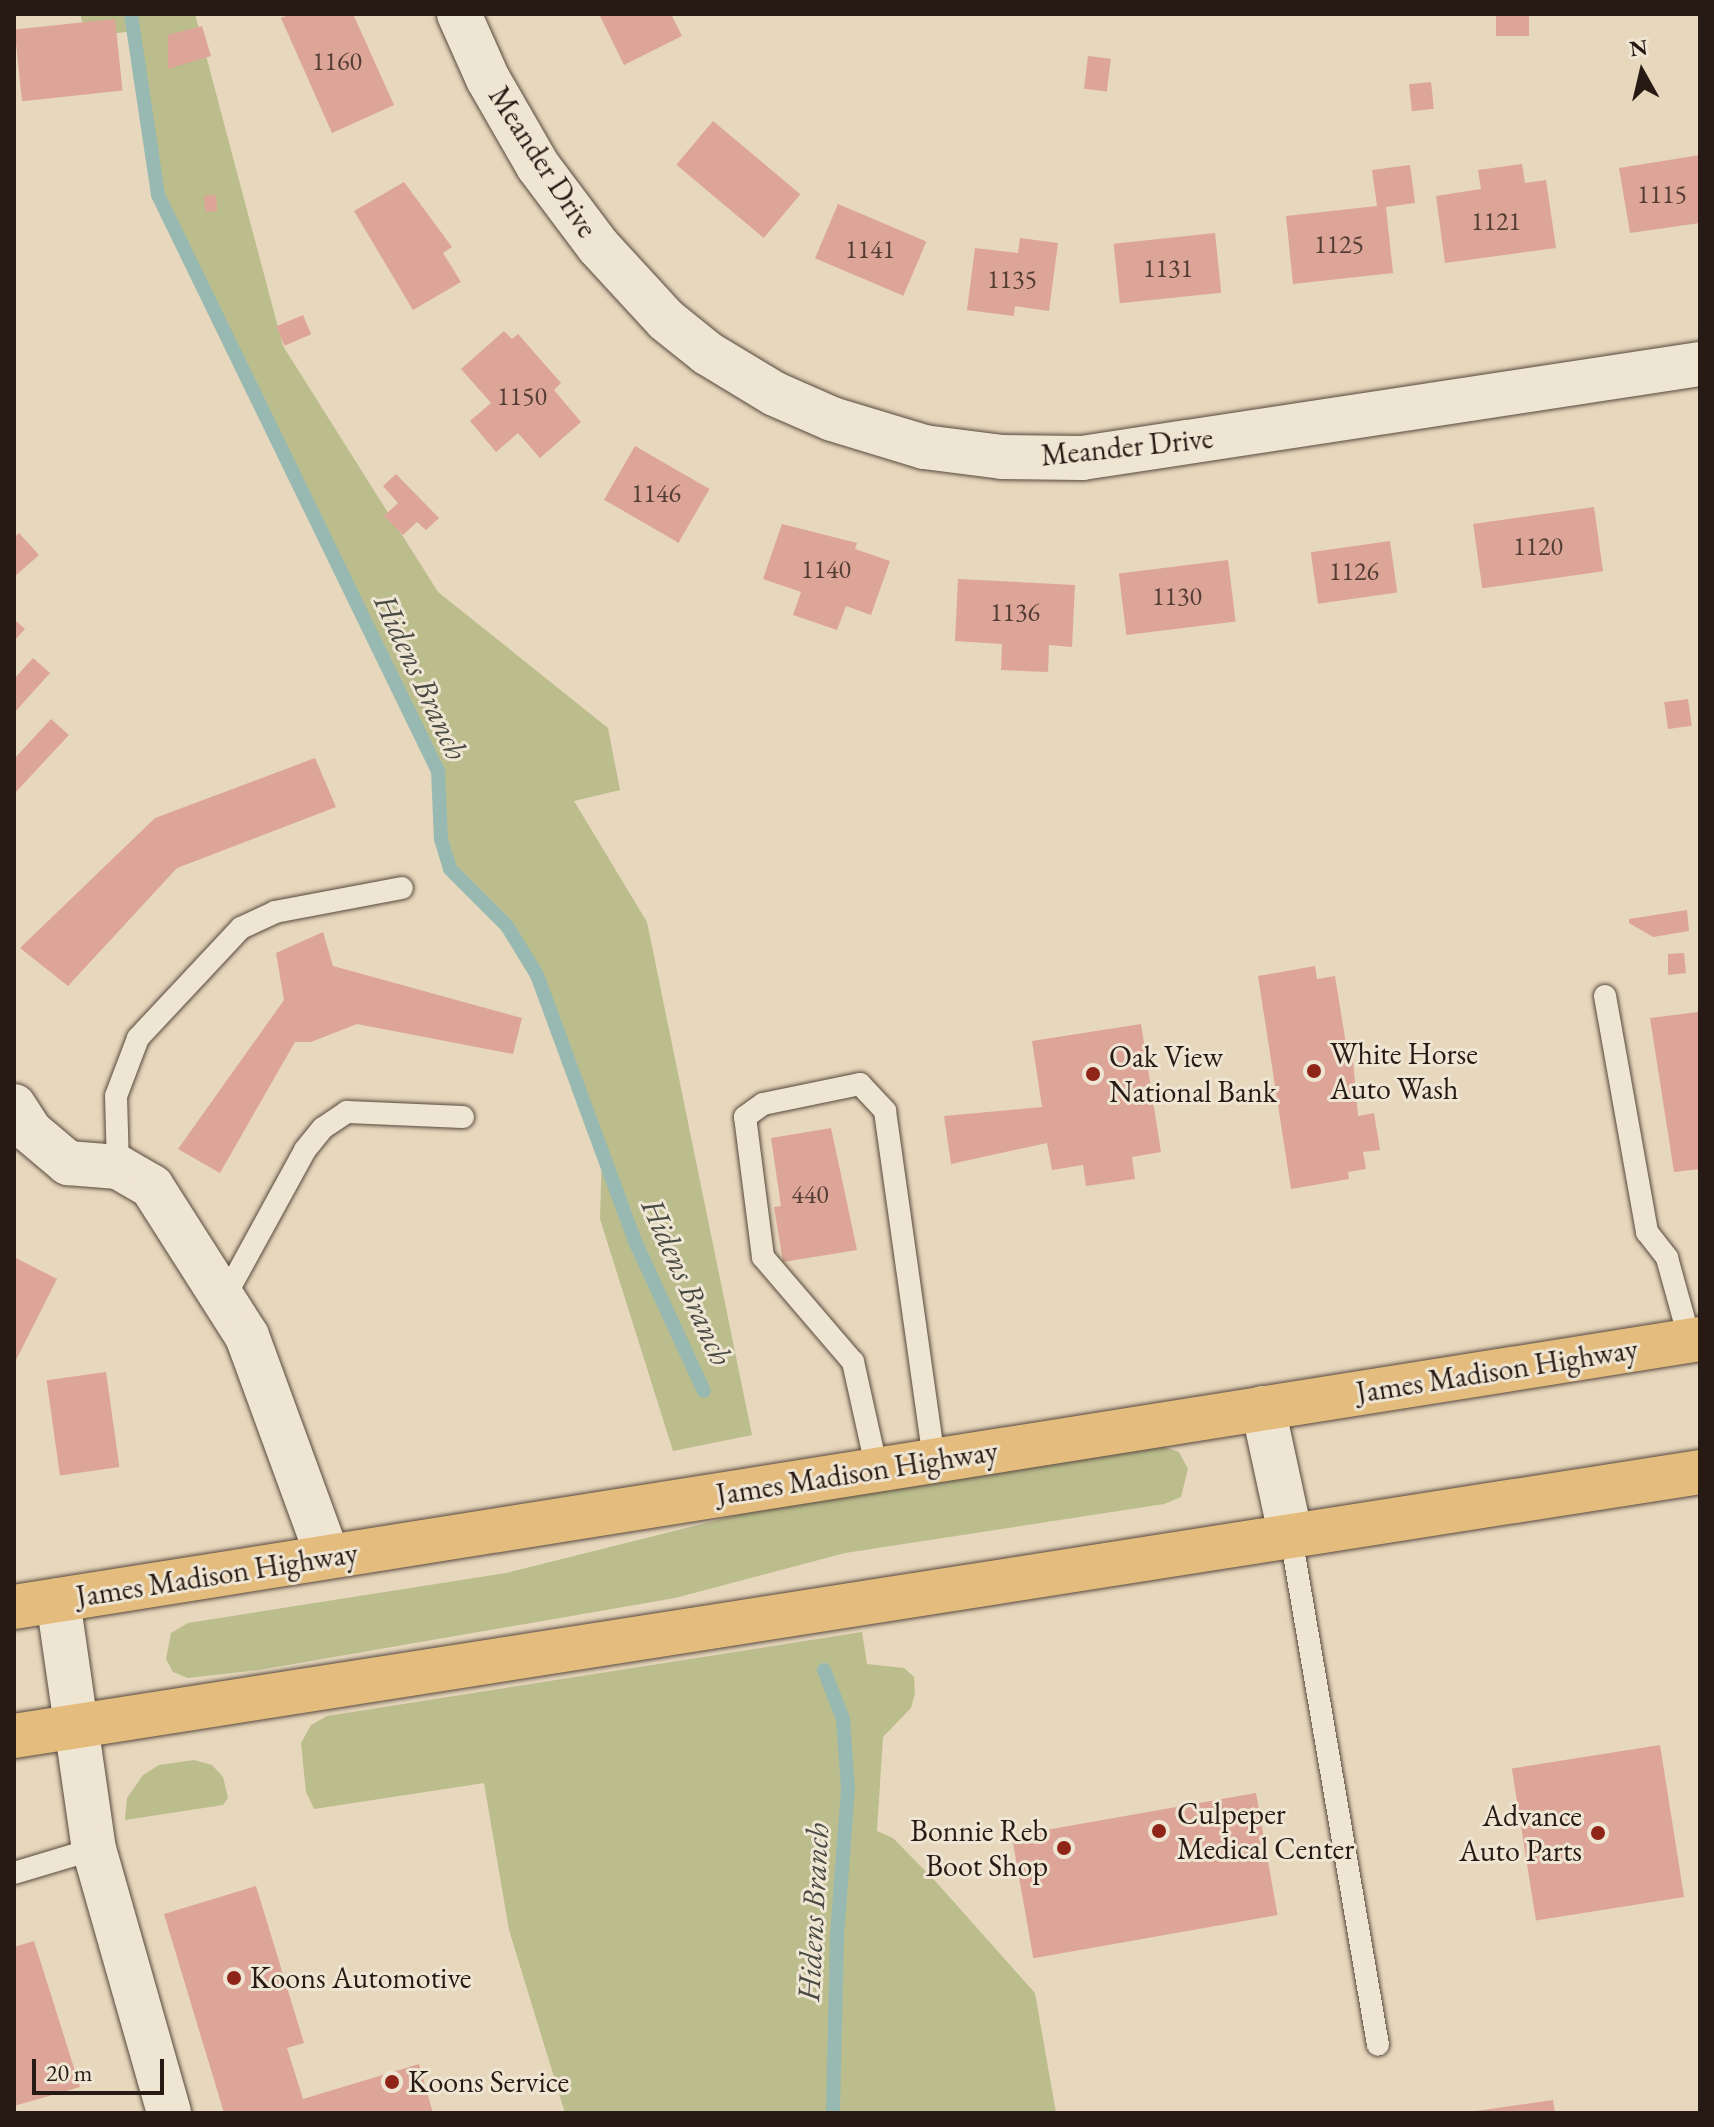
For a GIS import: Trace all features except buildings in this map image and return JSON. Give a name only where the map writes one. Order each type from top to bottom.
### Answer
[{"type":"main road","name":"James Madison Highway","points":[[14,1607],[1695,1340]]},
{"type":"main road","points":[[14,1736],[1700,1472]]},
{"type":"street","name":"Meander Drive","points":[[459,14],[488,79],[538,166],[598,246],[666,320],[707,353],[775,394],[832,419],[924,447],[1002,457],[1082,458],[1700,364]]},
{"type":"street","points":[[14,1106],[30,1131],[68,1163],[118,1167],[152,1187],[247,1336],[328,1557]]},
{"type":"street","points":[[1263,1408],[1291,1537]]},
{"type":"street","points":[[58,1600],[94,1849],[169,2113]]},
{"type":"lane","points":[[118,1167],[116,1096],[138,1038],[241,928],[275,912],[402,888]]},
{"type":"lane","points":[[1605,996],[1647,1232],[1667,1258],[1695,1340]]},
{"type":"lane","points":[[877,1470],[853,1362],[763,1257],[745,1117],[763,1104],[860,1084],[885,1111],[934,1461]]},
{"type":"lane","points":[[223,1300],[305,1150],[323,1128],[347,1112],[463,1117]]},
{"type":"lane","points":[[1291,1537],[1378,2045]]},
{"type":"lane","points":[[14,1873],[94,1849]]},
{"type":"green space","points":[[80,14],[195,14],[283,346],[438,592],[608,728],[620,790],[574,801],[647,922],[752,1435],[673,1451],[600,1219],[602,1152],[521,950],[545,997],[548,984],[507,926],[450,869],[441,839],[438,770],[158,195],[133,31],[87,37]]},
{"type":"green space","points":[[1164,1447],[1179,1452],[1188,1469],[1181,1497],[1164,1504],[845,1553],[675,1598],[259,1670],[188,1678],[173,1672],[166,1659],[171,1633],[188,1623],[506,1573],[762,1509]]},
{"type":"green space","points":[[862,1632],[867,1664],[904,1668],[914,1677],[915,1693],[911,1708],[883,1737],[877,1831],[893,1838],[937,1883],[1035,1993],[1056,2113],[565,2113],[509,1930],[484,1783],[314,1809],[306,1792],[301,1743],[311,1725],[327,1716]]},
{"type":"green space","points":[[194,1760],[212,1765],[223,1777],[228,1798],[223,1805],[125,1820],[127,1798],[143,1775],[159,1765]]},
{"type":"waterway","name":"Hidens Branch","points":[[131,14],[158,195],[438,771],[441,839],[450,869],[507,926],[537,975],[634,1239],[704,1391]]},
{"type":"waterway","name":"Hidens Branch","points":[[824,1670],[843,1719],[848,1789],[837,1935],[833,2113]]},
{"type":"place","name":"White Horse Auto Wash","points":[[1314,1071]]},
{"type":"place","name":"Oak View National Bank","points":[[1093,1074]]},
{"type":"place","name":"Culpeper Medical Center","points":[[1159,1831]]},
{"type":"place","name":"Advance Auto Parts","points":[[1598,1833]]},
{"type":"place","name":"Bonnie Reb Boot Shop","points":[[1064,1848]]},
{"type":"place","name":"Koons Automotive","points":[[234,1978]]},
{"type":"place","name":"Koons Service","points":[[392,2082]]}]
